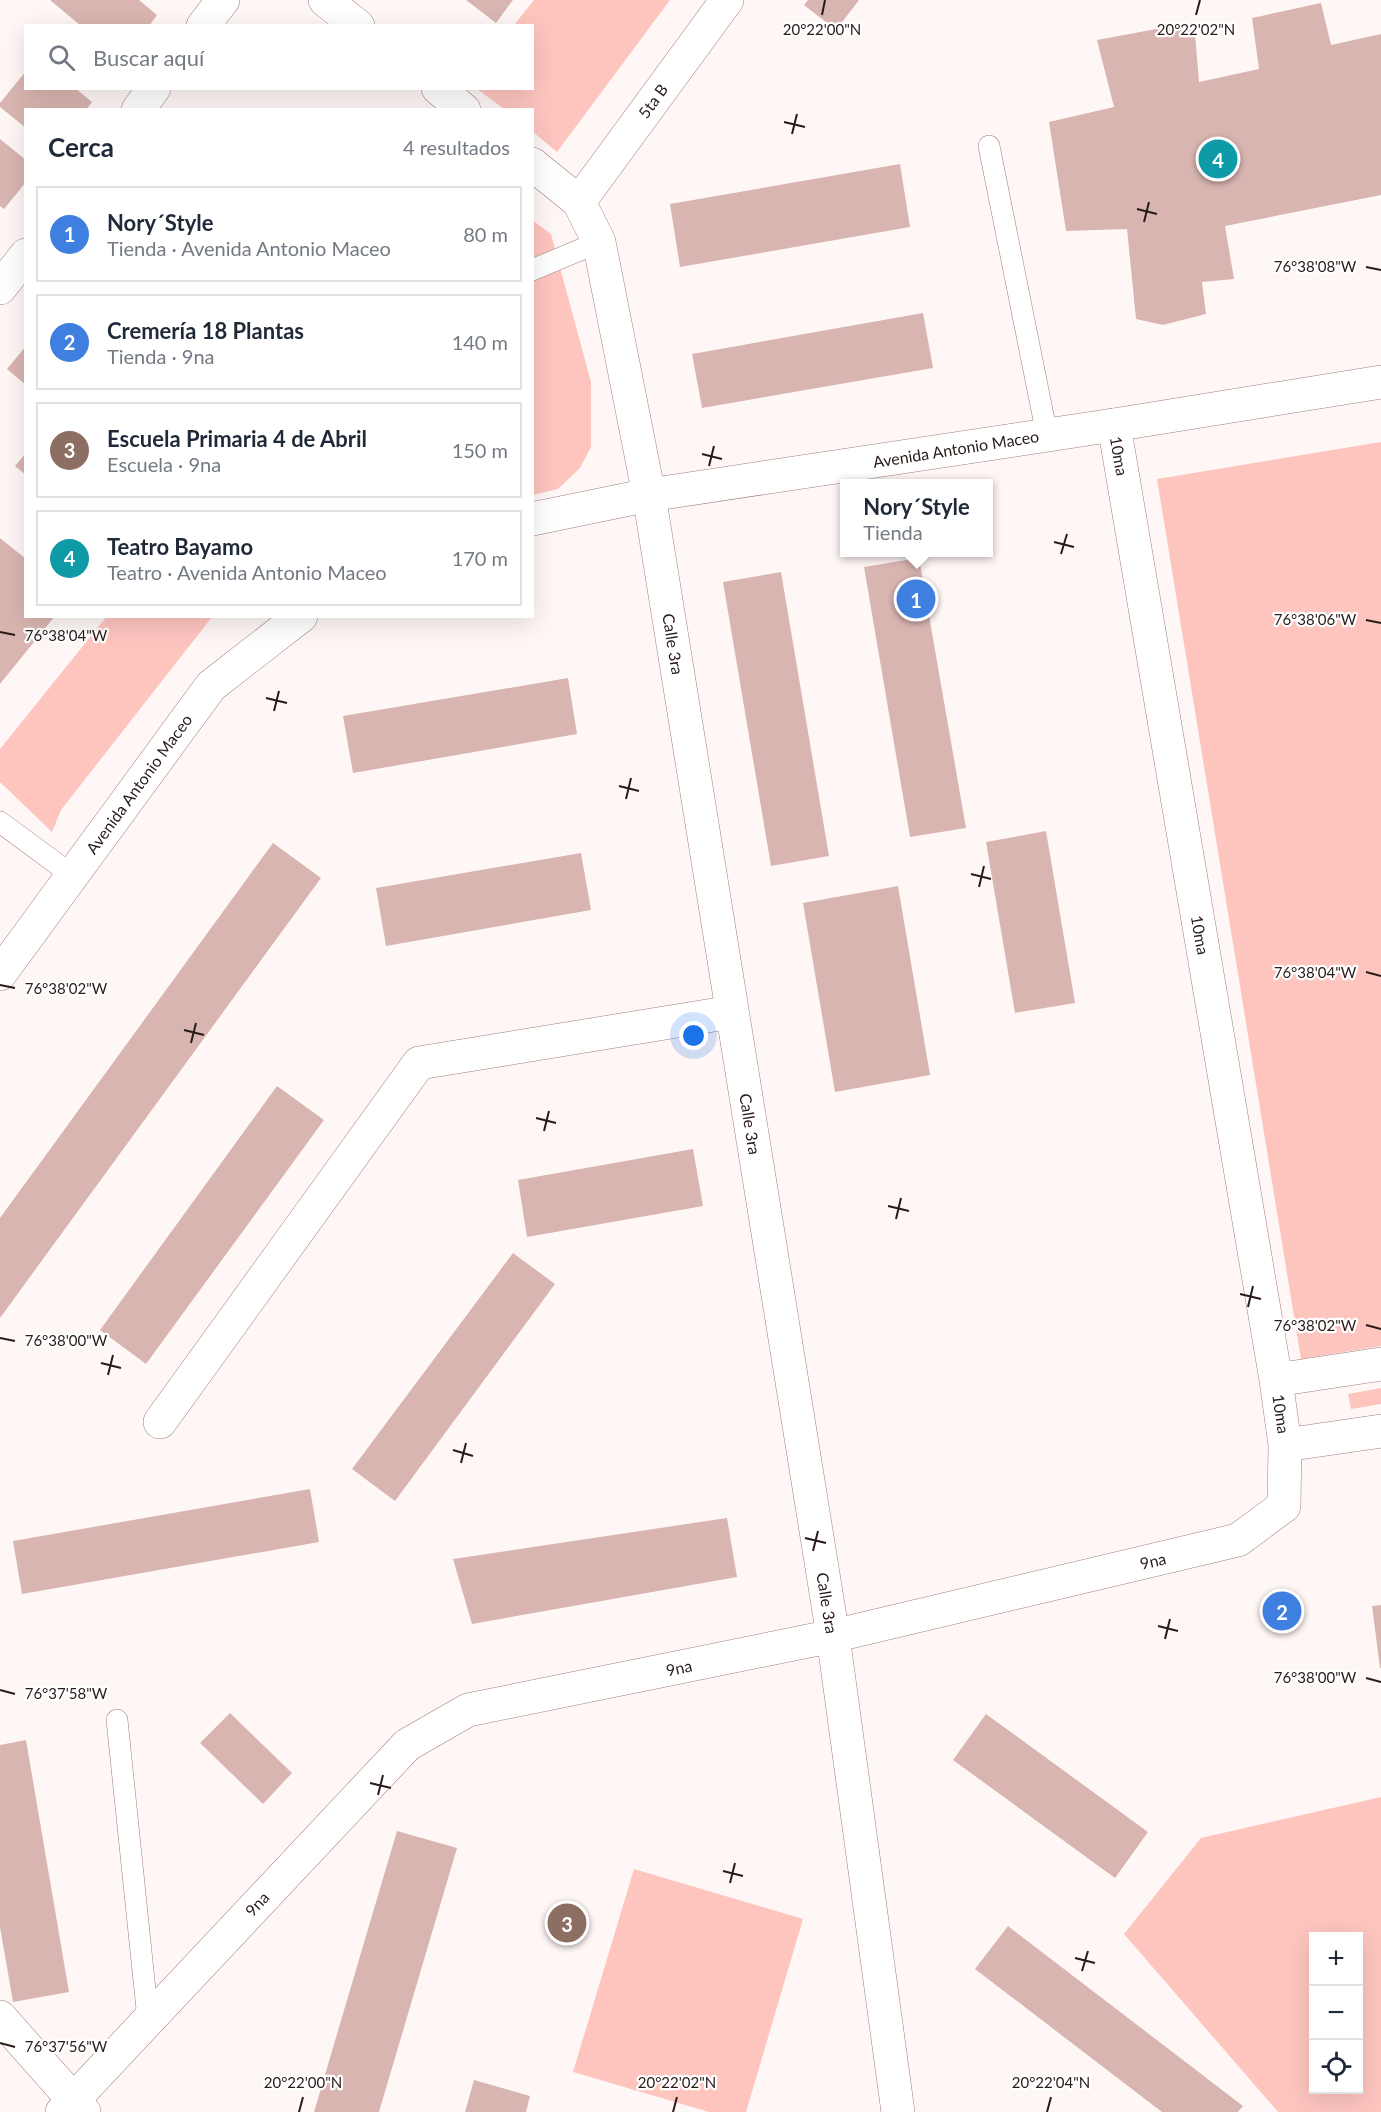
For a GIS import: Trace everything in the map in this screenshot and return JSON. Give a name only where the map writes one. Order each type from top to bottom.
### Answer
[{"type":"street","points":[[205,24],[223,0]]},
{"type":"street","points":[[325,0],[355,24]]},
{"type":"street","name":"5ta B","points":[[579,202],[727,0]]},
{"type":"street","points":[[139,108],[153,90]]},
{"type":"street","points":[[440,90],[462,108]]},
{"type":"street","name":"Calle 3ra","points":[[534,166],[579,202],[599,242],[649,495],[833,1636],[898,2112]]},
{"type":"street","points":[[0,288],[24,258]]},
{"type":"street","name":"Avenida Antonio Maceo","points":[[534,519],[649,495],[1381,382]]},
{"type":"street","name":"10ma","points":[[1114,425],[1276,1380],[1285,1445]]},
{"type":"street","name":"Avenida Antonio Maceo","points":[[0,974],[212,686],[298,618]]},
{"type":"street","points":[[160,1422],[419,1063],[732,1012]]},
{"type":"street","points":[[1276,1380],[1381,1364]]},
{"type":"street","points":[[1285,1445],[1381,1431]]},
{"type":"street","name":"9na","points":[[73,2108],[148,2019],[407,1745],[468,1710],[833,1636],[1239,1540],[1284,1506],[1285,1445]]},
{"type":"street","points":[[0,2017],[73,2108]]},
{"type":"lane","points":[[989,146],[1047,435]]},
{"type":"lane","points":[[534,269],[599,242]]},
{"type":"lane","points":[[0,822],[72,875]]},
{"type":"lane","points":[[117,1720],[148,2019]]},
{"type":"shaded area","points":[[534,0],[670,0],[557,152],[534,133],[534,108],[503,108],[478,90],[534,90],[534,24],[515,24]]},
{"type":"shaded area","points":[[534,221],[551,234],[591,382],[591,447],[580,468],[558,489],[534,495]]},
{"type":"shaded area","points":[[1381,442],[1381,1346],[1301,1359],[1157,479]]},
{"type":"shaded area","points":[[105,618],[211,618],[61,810],[52,832],[0,782],[0,749]]},
{"type":"shaded area","points":[[1381,1388],[1381,1404],[1351,1409],[1348,1394]]},
{"type":"shaded area","points":[[1381,1797],[1381,2112],[1278,2112],[1124,1934],[1201,1838]]},
{"type":"shaded area","points":[[634,1869],[803,1919],[746,2112],[709,2112],[573,2072]]},
{"type":"building","points":[[50,0],[139,0],[157,15],[150,24],[79,24]]},
{"type":"building","points":[[466,0],[513,0],[496,23]]},
{"type":"building","points":[[808,0],[859,0],[836,30],[804,5]]},
{"type":"building","points":[[1321,3],[1331,45],[1381,34],[1381,195],[1225,226],[1234,279],[1202,282],[1206,314],[1163,325],[1136,319],[1127,229],[1066,231],[1049,122],[1114,107],[1097,40],[1194,22],[1199,82],[1259,69],[1252,18]]},
{"type":"building","points":[[24,73],[24,90],[77,90],[92,102],[88,108],[24,108],[24,126],[0,107],[0,103]]},
{"type":"building","points":[[0,139],[24,158],[24,184],[4,209],[0,206]]},
{"type":"building","points":[[900,164],[910,227],[680,267],[670,204]]},
{"type":"building","points":[[923,313],[933,368],[702,408],[692,354]]},
{"type":"building","points":[[24,348],[24,383],[7,369]]},
{"type":"building","points":[[24,455],[24,473],[15,466]]},
{"type":"building","points":[[0,538],[24,557],[24,618],[53,618],[0,684]]},
{"type":"building","points":[[919,558],[966,828],[910,837],[864,567]]},
{"type":"building","points":[[781,572],[829,856],[771,866],[723,582]]},
{"type":"building","points":[[568,678],[577,734],[353,773],[343,716]]},
{"type":"building","points":[[1046,831],[1075,1003],[1015,1013],[986,842]]},
{"type":"building","points":[[273,843],[321,878],[0,1318],[0,1218]]},
{"type":"building","points":[[581,853],[591,910],[386,946],[376,888]]},
{"type":"building","points":[[898,886],[930,1075],[835,1092],[803,903]]},
{"type":"building","points":[[277,1086],[324,1120],[146,1364],[100,1330]]},
{"type":"building","points":[[693,1149],[703,1206],[527,1237],[518,1180]]},
{"type":"building","points":[[513,1253],[555,1284],[395,1501],[352,1469]]},
{"type":"building","points":[[310,1489],[319,1542],[22,1594],[13,1541]]},
{"type":"building","points":[[727,1518],[737,1577],[472,1624],[453,1559]]},
{"type":"building","points":[[1381,1605],[1381,1668],[1380,1668],[1372,1606]]},
{"type":"building","points":[[230,1713],[292,1773],[263,1804],[200,1743]]},
{"type":"building","points":[[986,1714],[1148,1832],[1115,1878],[953,1760]]},
{"type":"building","points":[[26,1740],[69,1992],[13,2002],[0,1927],[0,1745]]},
{"type":"building","points":[[397,1831],[457,1848],[379,2112],[314,2112]]},
{"type":"building","points":[[1008,1926],[1243,2106],[1238,2112],[1162,2112],[975,1969]]},
{"type":"building","points":[[474,2080],[530,2096],[526,2112],[465,2112]]},
{"type":"place","name":"Teatro Bayamo","points":[[1218,159]]},
{"type":"place","name":"Nory´Style","points":[[916,599]]},
{"type":"place","name":"Cremería 18 Plantas","points":[[1282,1611]]},
{"type":"place","name":"Escuela Primaria 4 de Abril","points":[[567,1923]]}]
